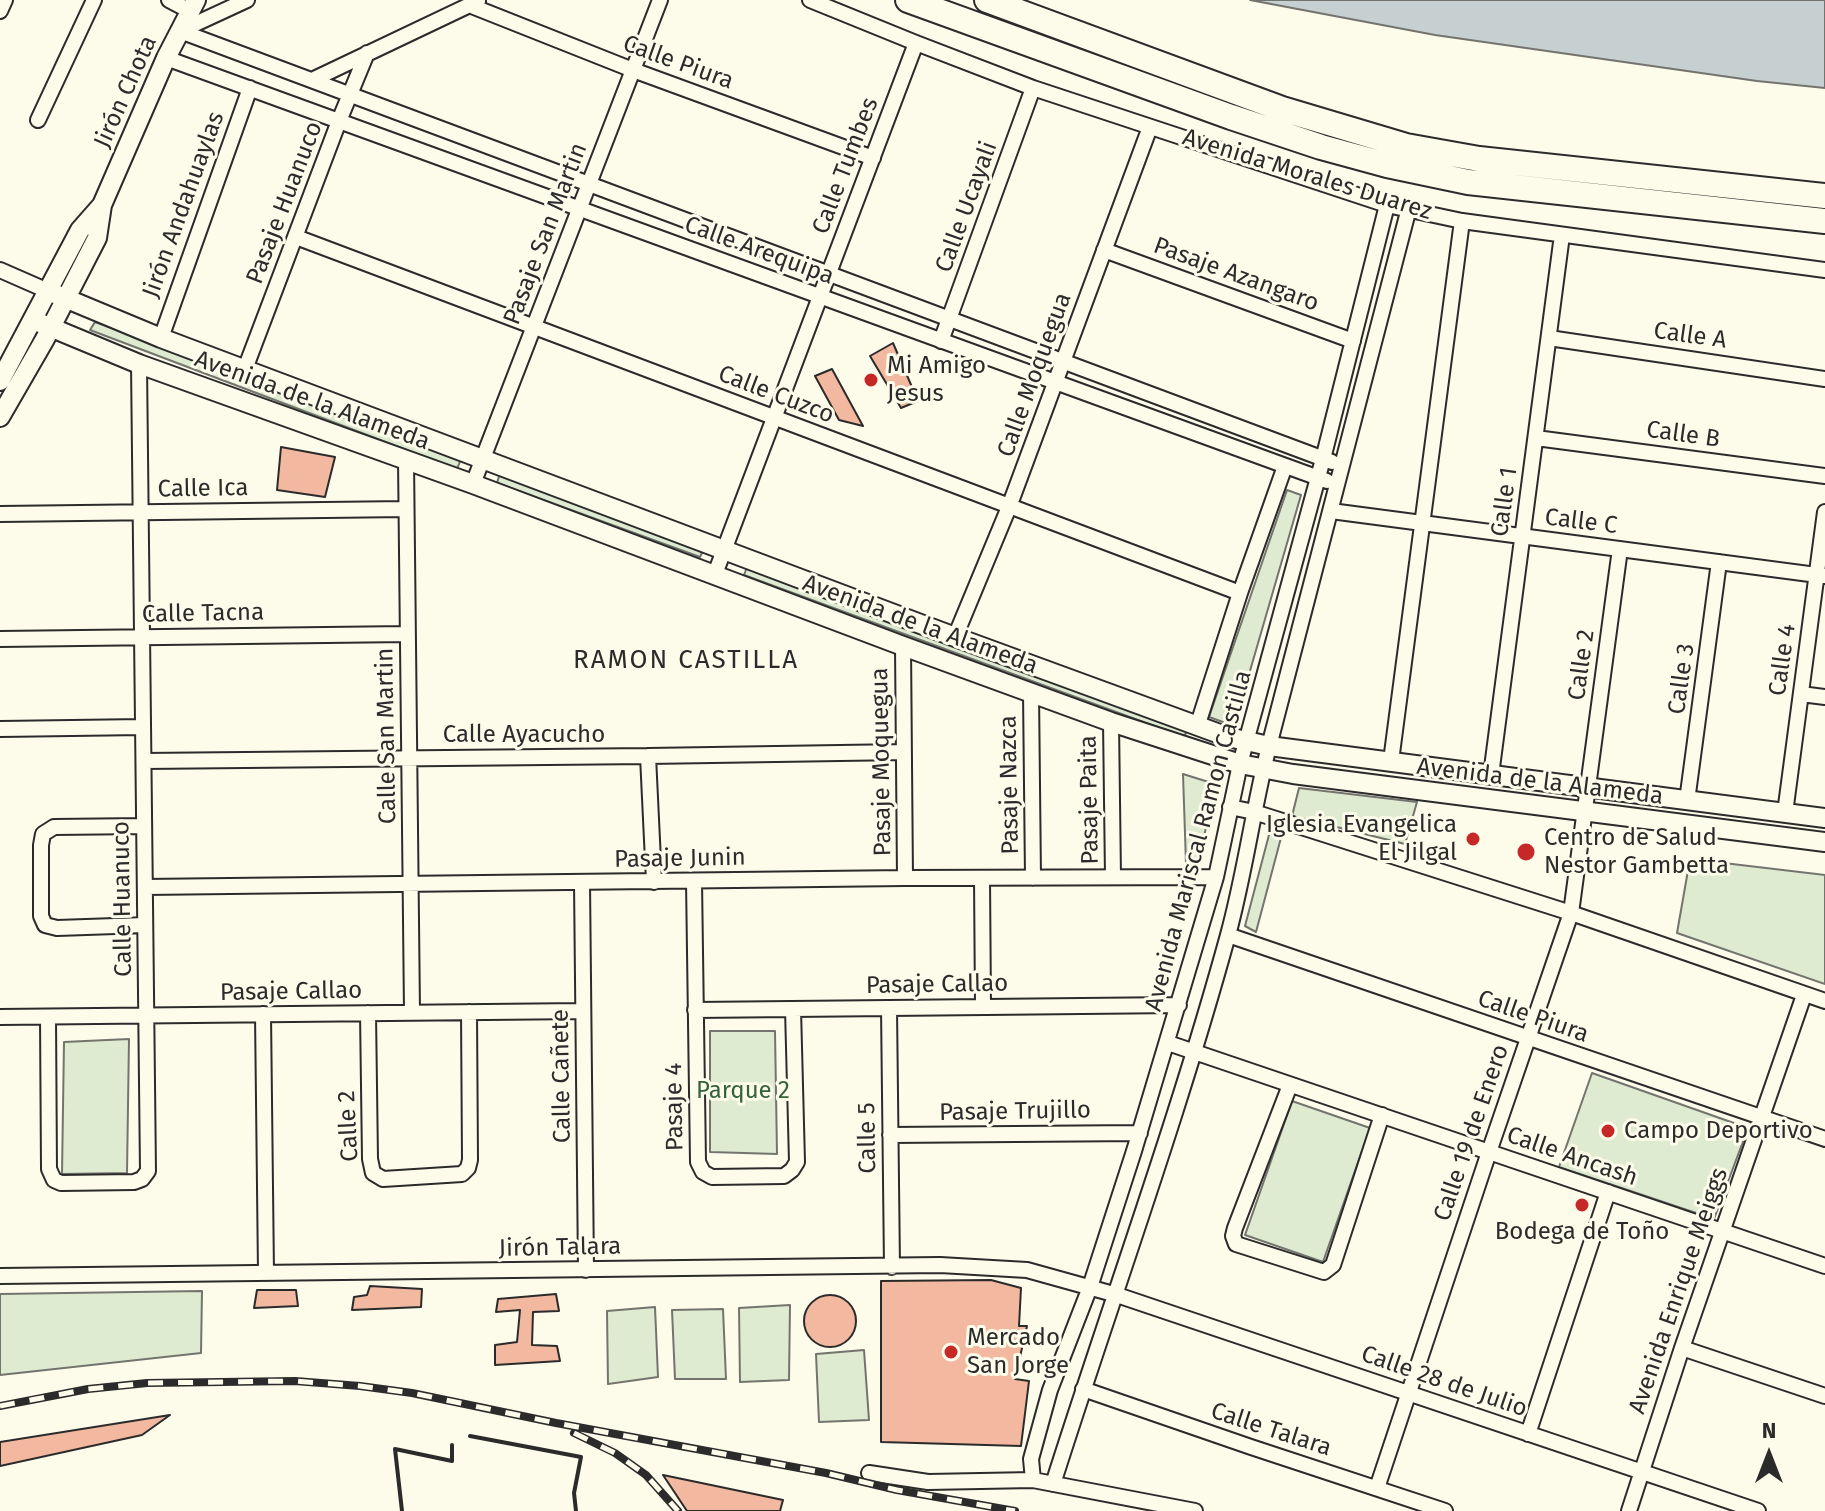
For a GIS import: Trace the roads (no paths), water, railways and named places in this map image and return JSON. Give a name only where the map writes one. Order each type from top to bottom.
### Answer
[{"type":"highway","name":"Avenida Morales Duarez","points":[[908,0],[1231,117],[1387,165],[1468,182],[1825,221]]},
{"type":"highway","points":[[987,0],[1282,109],[1406,146],[1479,159],[1825,196]]},
{"type":"street","points":[[0,11],[5,0]]},
{"type":"street","points":[[38,120],[94,0]]},
{"type":"street","points":[[169,0],[193,6]]},
{"type":"street","points":[[180,31],[247,0]]},
{"type":"street","name":"Pasaje San Martin","points":[[473,484],[660,0]]},
{"type":"street","name":"Avenida Morales Duarez","points":[[810,0],[1033,88],[1387,205],[1462,221],[1825,270]]},
{"type":"street","points":[[312,80],[475,3]]},
{"type":"street","name":"Calle Piura","points":[[475,3],[633,70],[873,158]]},
{"type":"street","name":"Jirón Chota","points":[[0,417],[57,295],[80,230],[102,205],[166,58],[193,6]]},
{"type":"street","name":"Calle Arequipa","points":[[180,31],[1343,467]]},
{"type":"street","name":"Calle Tumbes","points":[[715,574],[916,43]]},
{"type":"street","name":"Pasaje Huanuco","points":[[245,369],[367,53]]},
{"type":"street","name":"Calle Arequipa","points":[[166,58],[1338,485]]},
{"type":"street","name":"Jirón Andahuaylas","points":[[161,338],[250,88]]},
{"type":"street","name":"Calle Ucayali","points":[[941,341],[1033,88]]},
{"type":"street","name":"Calle Moquegua","points":[[955,637],[1009,507],[1150,127]]},
{"type":"street","name":"Avenida Mariscal Ramon Castilla","points":[[1033,1480],[1031,1459],[1050,1390],[1090,1287],[1140,1133],[1216,877],[1240,764],[1323,459],[1387,205]]},
{"type":"street","name":"Avenida Mariscal Ramon Castilla","points":[[1053,1484],[1117,1295],[1228,935],[1263,770],[1409,208]]},
{"type":"street","points":[[1391,761],[1462,221]]},
{"type":"street","name":"Calle 1","points":[[1491,775],[1562,235]]},
{"type":"street","name":"Calle Cuzco","points":[[296,237],[1240,593]]},
{"type":"street","name":"Pasaje Azangaro","points":[[1104,250],[1353,341]]},
{"type":"street","points":[[0,270],[57,295]]},
{"type":"street","name":"Avenida de la Alameda","points":[[57,295],[161,338],[955,637],[1197,727],[1246,742],[1825,818]]},
{"type":"street","name":"Jirón Chota","points":[[0,381],[42,324]]},
{"type":"street","name":"Avenida de la Alameda","points":[[42,324],[139,364],[473,484],[903,646],[1111,722],[1240,764],[1263,770],[1825,842]]},
{"type":"street","name":"Calle A","points":[[1549,338],[1825,379]]},
{"type":"street","name":"Calle Huanuco","points":[[48,1017],[49,1169],[54,1180],[61,1183],[134,1182],[142,1179],[148,1171],[139,364]]},
{"type":"street","name":"Calle B","points":[[1536,438],[1825,476]]},
{"type":"street","name":"Calle San Martin","points":[[406,460],[412,1012]]},
{"type":"street","points":[[1197,727],[1285,466]]},
{"type":"street","name":"Calle Ica","points":[[0,514],[406,509]]},
{"type":"street","name":"Calle C","points":[[1331,511],[1821,575]]},
{"type":"street","name":"Calle 4","points":[[1785,813],[1821,575],[1825,512]]},
{"type":"street","name":"Calle 2","points":[[1588,788],[1620,549]]},
{"type":"street","name":"Calle 3","points":[[1687,801],[1719,562]]},
{"type":"street","name":"Calle Tacna","points":[[0,639],[407,634]]},
{"type":"street","name":"Pasaje Moquegua","points":[[903,646],[905,878]]},
{"type":"street","name":"Pasaje Nazca","points":[[1031,692],[1033,878]]},
{"type":"street","points":[[1801,694],[1825,697]]},
{"type":"street","name":"Pasaje Paita","points":[[1111,722],[1113,877]]},
{"type":"street","points":[[0,729],[143,727]]},
{"type":"street","name":"Calle Ayacucho","points":[[144,761],[904,752]]},
{"type":"street","points":[[648,756],[654,882]]},
{"type":"street","name":"Calle 19 de Enero","points":[[1377,1488],[1571,913],[1588,788]]},
{"type":"street","points":[[1230,807],[1571,913],[1825,1001]]},
{"type":"street","points":[[144,826],[54,827],[43,834],[41,916],[45,925],[57,928],[145,925]]},
{"type":"street","name":"Pasaje Junin","points":[[145,887],[1216,877]]},
{"type":"street","name":"Pasaje Nazca","points":[[982,878],[983,1007]]},
{"type":"street","name":"Pasaje 4","points":[[694,881],[698,1162],[703,1172],[712,1177],[784,1176],[797,1162],[793,1009]]},
{"type":"street","name":"Calle Cañete","points":[[582,882],[586,1270]]},
{"type":"street","name":"Calle Piura","points":[[1228,935],[1825,1139]]},
{"type":"street","name":"Avenida Enrique Meiggs","points":[[1629,1511],[1804,995]]},
{"type":"street","name":"Pasaje Callao","points":[[695,1010],[1179,1005]]},
{"type":"street","name":"Calle 5","points":[[889,1008],[892,1267]]},
{"type":"street","name":"Pasaje Callao","points":[[0,1017],[583,1011]]},
{"type":"street","name":"Calle 2","points":[[368,1013],[370,1159],[373,1173],[383,1179],[462,1174],[468,1168],[469,1012]]},
{"type":"street","points":[[263,1014],[266,1273]]},
{"type":"street","name":"Calle Ancash","points":[[1168,1043],[1825,1266]]},
{"type":"street","points":[[1290,1085],[1235,1228],[1233,1236],[1236,1244],[1324,1272],[1329,1270],[1382,1115]]},
{"type":"street","name":"Pasaje Trujillo","points":[[890,1135],[1140,1133]]},
{"type":"street","points":[[1528,1434],[1608,1192]]},
{"type":"street","name":"Jirón Talara","points":[[0,1276],[940,1265],[1027,1270],[1117,1295]]},
{"type":"street","name":"Calle 28 de Julio","points":[[1117,1295],[1758,1511]]},
{"type":"street","points":[[1682,1348],[1825,1396]]},
{"type":"street","name":"Calle Talara","points":[[1083,1389],[1445,1511]]},
{"type":"street","points":[[869,1473],[928,1482],[1033,1480],[1195,1511]]},
{"type":"railway","points":[[0,1406],[88,1389],[147,1383],[295,1381],[360,1386],[412,1393],[1015,1511]]},
{"type":"railway","points":[[574,1433],[615,1453],[646,1475],[678,1511]]},
{"type":"place","name":"Mi Amigo Jesus","points":[[871,380]]},
{"type":"place","name":"Iglesia Evangelica El Jilgal","points":[[1473,839]]},
{"type":"place","name":"Centro de Salud Nestor Gambetta","points":[[1526,852]]},
{"type":"place","name":"Campo Deportivo","points":[[1608,1131]]},
{"type":"place","name":"Bodega de Toño","points":[[1582,1205]]},
{"type":"place","name":"Mercado San Jorge","points":[[951,1352]]},
{"type":"district","name":"RAMON CASTILLA","points":[[686,661]]},
{"type":"park label","name":"Parque 2","points":[[743,1091]]}]
